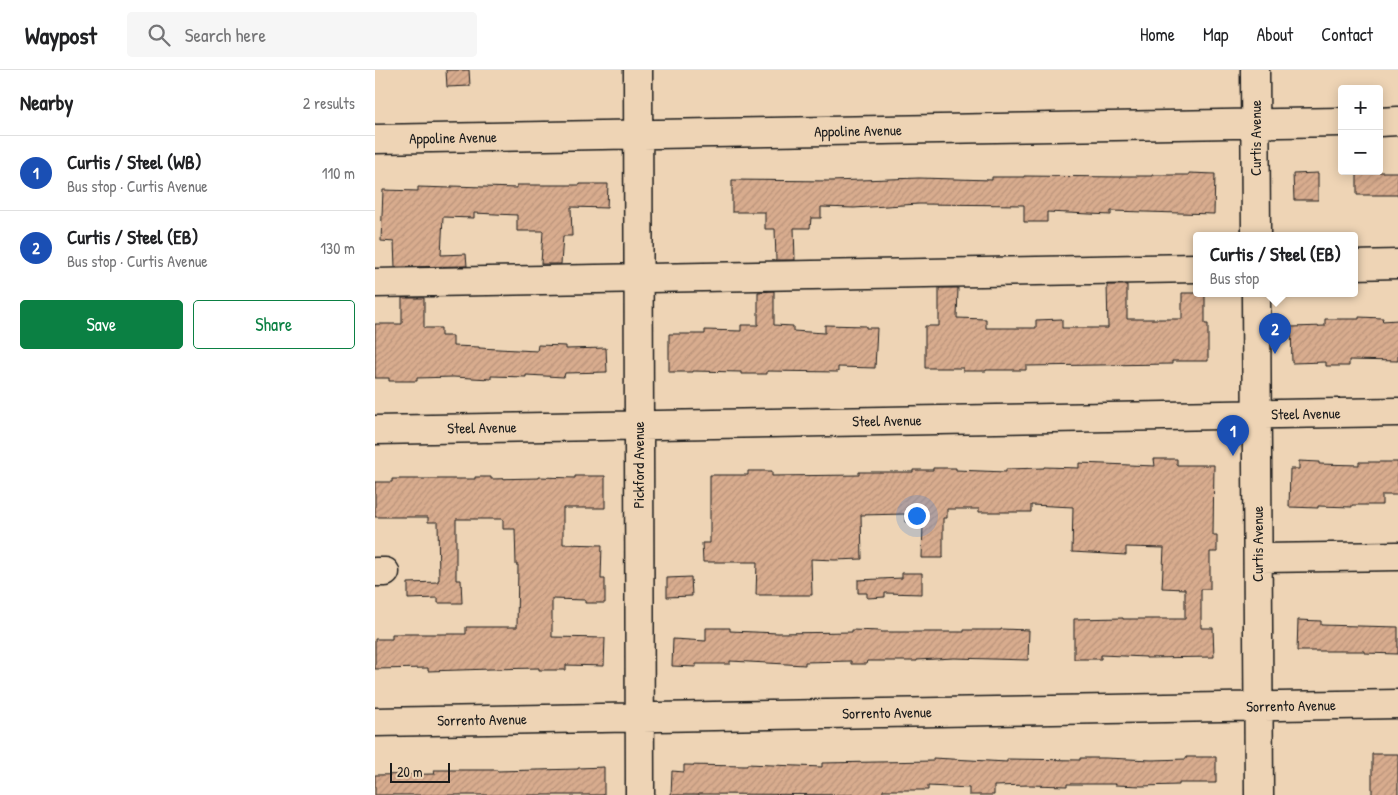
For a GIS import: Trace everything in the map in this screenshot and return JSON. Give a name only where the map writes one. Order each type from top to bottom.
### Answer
[{"type":"street","name":"Pickford Avenue","points":[[638,70],[640,795]]},
{"type":"street","name":"Curtis Avenue","points":[[1255,70],[1256,232]]},
{"type":"street","points":[[1383,122],[1398,121]]},
{"type":"street","name":"Appoline Avenue","points":[[375,139],[1338,122]]},
{"type":"street","points":[[1358,265],[1398,264]]},
{"type":"street","points":[[375,283],[1193,268]]},
{"type":"street","name":"Curtis Avenue","points":[[1257,297],[1259,795]]},
{"type":"street","name":"Steel Avenue","points":[[375,430],[1398,412]]},
{"type":"street","points":[[1258,558],[1398,556]]},
{"type":"street","name":"Sorrento Avenue","points":[[375,722],[1398,704]]},
{"type":"building","points":[[446,70],[469,70],[470,86],[447,87]]},
{"type":"building","points":[[1383,172],[1398,172],[1398,195],[1357,195],[1357,175],[1383,175]]},
{"type":"building","points":[[1189,173],[1215,174],[1214,214],[1111,211],[1111,215],[1047,212],[1047,222],[1024,222],[1024,205],[919,204],[854,208],[821,207],[821,218],[811,218],[810,228],[794,228],[795,260],[776,260],[775,229],[765,229],[765,212],[732,212],[732,180],[831,181],[919,178],[992,180],[992,177],[1121,177],[1189,175]]},
{"type":"building","points":[[1318,173],[1318,200],[1294,200],[1293,174]]},
{"type":"building","points":[[608,184],[607,208],[571,207],[572,236],[563,236],[561,264],[541,264],[543,231],[517,231],[517,215],[474,213],[474,218],[443,217],[441,255],[466,254],[467,266],[395,267],[394,242],[381,241],[383,190],[418,191],[418,187],[451,188],[451,186],[517,188],[517,185]]},
{"type":"building","points":[[1107,285],[1127,285],[1127,319],[1182,319],[1182,293],[1193,293],[1193,297],[1205,297],[1205,324],[1208,324],[1208,361],[1172,361],[1172,364],[1026,366],[1026,370],[986,371],[963,371],[963,368],[925,368],[925,326],[939,326],[939,288],[958,288],[957,318],[986,319],[986,328],[1036,328],[1036,320],[1062,319],[1062,328],[1108,328]]},
{"type":"building","points":[[774,291],[774,325],[793,326],[793,331],[825,333],[825,325],[877,328],[875,368],[838,367],[838,372],[767,371],[767,374],[669,372],[669,334],[705,334],[705,330],[741,331],[741,325],[758,325],[758,292]]},
{"type":"building","points":[[402,298],[424,298],[424,328],[441,328],[441,336],[453,336],[453,346],[537,351],[538,345],[566,346],[566,349],[606,348],[607,372],[565,373],[564,377],[526,375],[526,377],[491,376],[491,379],[417,378],[417,381],[389,381],[389,378],[375,378],[375,324],[402,324]]},
{"type":"building","points":[[1359,317],[1383,318],[1382,321],[1398,320],[1398,361],[1349,360],[1349,366],[1326,366],[1326,362],[1292,363],[1291,327],[1325,326],[1325,319],[1359,319]]},
{"type":"building","points":[[1154,459],[1177,459],[1177,465],[1214,465],[1213,535],[1217,535],[1217,552],[1210,552],[1210,589],[1201,589],[1201,628],[1213,628],[1214,657],[1146,658],[1101,655],[1101,659],[1074,659],[1074,619],[1185,619],[1185,589],[1162,588],[1164,548],[1126,547],[1126,555],[1072,552],[1073,507],[1031,505],[1031,512],[979,512],[979,509],[947,509],[947,518],[943,518],[943,558],[922,558],[923,522],[905,522],[905,514],[861,515],[862,559],[811,559],[812,595],[756,595],[757,562],[703,562],[702,543],[710,543],[710,475],[748,475],[748,471],[772,471],[772,476],[859,475],[859,472],[913,472],[913,470],[933,470],[933,468],[1006,472],[1006,469],[1079,468],[1079,463],[1155,466]]},
{"type":"building","points":[[1299,461],[1319,462],[1319,464],[1359,465],[1359,462],[1398,462],[1398,495],[1382,495],[1382,505],[1352,505],[1352,507],[1318,506],[1318,508],[1289,507],[1290,469],[1299,469]]},
{"type":"building","points":[[575,476],[605,476],[605,508],[563,508],[563,544],[602,545],[601,579],[605,579],[605,603],[585,603],[585,600],[552,599],[552,637],[605,638],[604,666],[566,665],[566,670],[539,670],[539,668],[428,671],[428,668],[375,669],[375,639],[392,639],[392,634],[466,634],[466,627],[517,627],[518,565],[516,565],[515,529],[503,529],[503,519],[456,519],[456,580],[461,580],[462,603],[438,603],[438,598],[408,599],[408,583],[438,582],[439,580],[438,522],[428,522],[428,517],[375,517],[375,482],[392,482],[392,479],[475,479],[475,477],[491,477],[491,479],[575,478]]},
{"type":"building","points":[[902,573],[922,573],[922,594],[885,593],[885,597],[867,598],[867,593],[858,593],[858,580],[902,578]]},
{"type":"building","points":[[691,577],[692,596],[667,597],[667,578]]},
{"type":"building","points":[[1298,620],[1321,621],[1321,625],[1398,627],[1398,654],[1364,653],[1364,651],[1297,651]]},
{"type":"building","points":[[706,628],[730,628],[730,631],[778,633],[852,632],[852,630],[964,632],[964,630],[1029,630],[1028,660],[954,658],[917,661],[867,661],[866,664],[851,664],[851,661],[805,662],[805,665],[730,661],[730,664],[696,664],[696,667],[672,666],[673,639],[706,641]]},
{"type":"building","points":[[1372,754],[1398,754],[1398,795],[1372,795]]},
{"type":"building","points":[[1186,757],[1216,757],[1216,783],[1142,786],[1067,784],[1067,786],[994,786],[994,795],[969,795],[969,788],[928,786],[928,790],[883,790],[883,795],[671,795],[672,771],[684,772],[684,765],[747,766],[747,764],[822,767],[822,763],[933,761],[933,758],[1007,762],[1007,759],[1080,760],[1080,758],[1105,758],[1152,760],[1186,759]]},
{"type":"building","points":[[604,767],[604,795],[375,795],[375,775],[435,774],[434,770],[497,771]]},
{"type":"place","name":"Curtis / Steel (EB)","points":[[1275,354]]},
{"type":"place","name":"Curtis / Steel (WB)","points":[[1233,456]]}]
